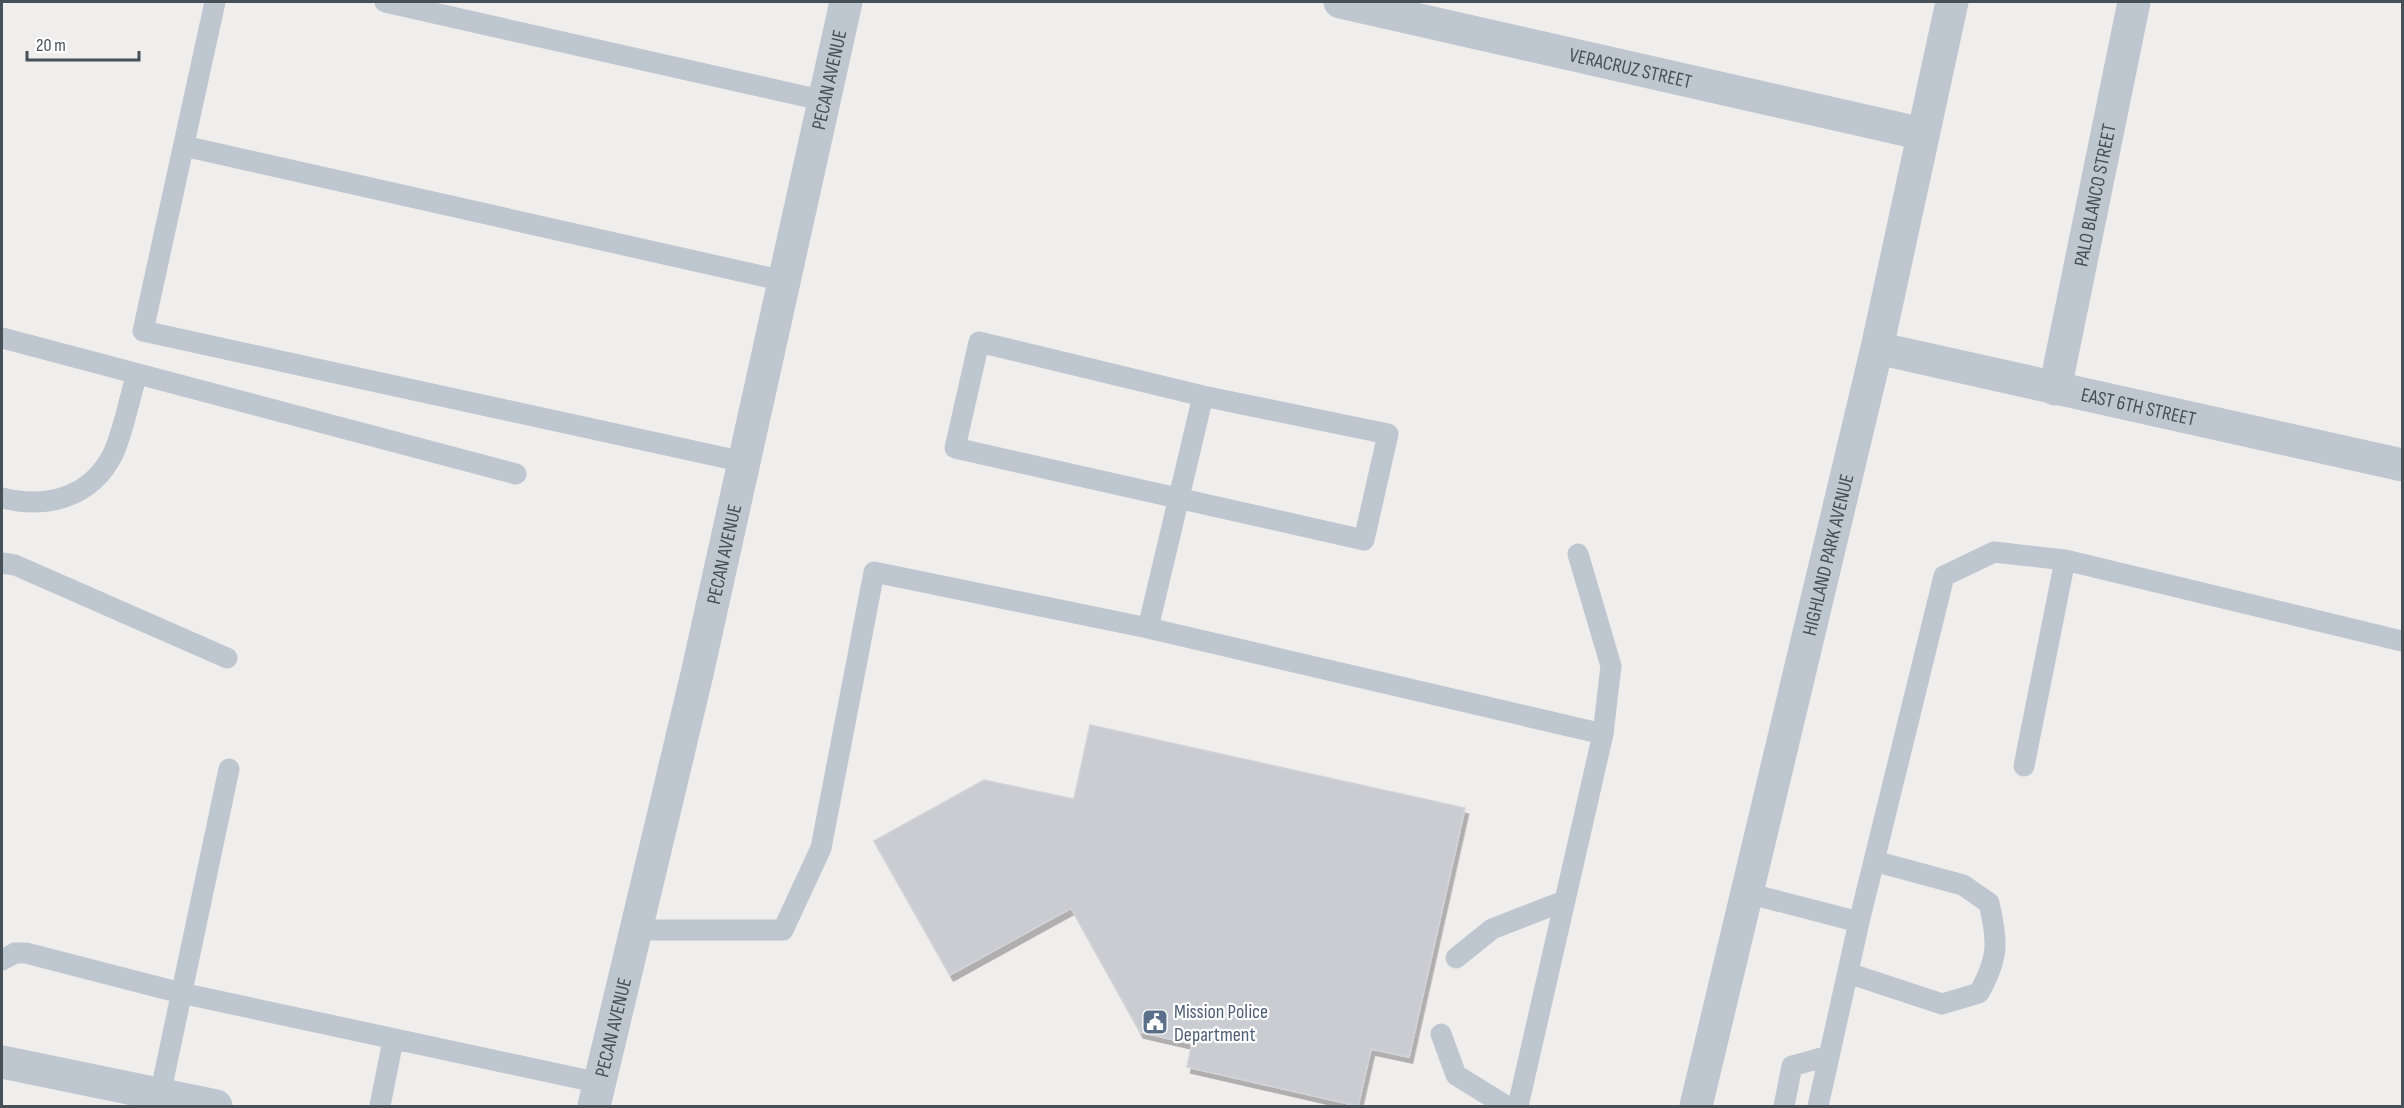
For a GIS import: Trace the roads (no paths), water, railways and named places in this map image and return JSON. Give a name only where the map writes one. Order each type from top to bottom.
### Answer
[{"type":"street","name":"PECAN AVENUE","points":[[597,1095],[744,462],[846,2]]},
{"type":"street","name":"VERACRUZ STREET","points":[[1340,2],[1923,134]]},
{"type":"street","name":"HIGHLAND PARK AVENUE","points":[[1696,1107],[1877,348],[1952,2]]},
{"type":"street","name":"PALO BLANCO STREET","points":[[2055,389],[2134,2]]},
{"type":"street","name":"EAST 6TH STREET","points":[[1877,348],[2403,465]]},
{"type":"street","points":[[2,1062],[216,1107]]},
{"type":"lane","points":[[215,2],[143,331],[744,462]]},
{"type":"lane","points":[[385,2],[825,101]]},
{"type":"lane","points":[[184,146],[784,281]]},
{"type":"lane","points":[[2,338],[516,474]]},
{"type":"lane","points":[[979,342],[1203,396],[1388,434],[1364,540],[1178,498],[956,448],[979,342]]},
{"type":"lane","points":[[2,498],[16,502],[62,500],[92,484],[113,454],[137,374]]},
{"type":"lane","points":[[1148,628],[1203,396]]},
{"type":"lane","points":[[1818,1107],[1859,922],[1944,576],[1994,552],[2065,560],[2403,641]]},
{"type":"lane","points":[[1518,1107],[1603,734],[1611,666],[1578,554]]},
{"type":"lane","points":[[2024,766],[2065,560]]},
{"type":"lane","points":[[2,563],[15,565],[227,658]]},
{"type":"lane","points":[[636,930],[783,930],[821,848],[874,572],[1148,628],[1603,734]]},
{"type":"lane","points":[[160,1095],[229,769]]},
{"type":"lane","points":[[1848,973],[1942,1004],[1978,993],[1991,970],[1997,936],[1989,903],[1963,885],[1874,861]]},
{"type":"lane","points":[[1747,893],[1859,922]]},
{"type":"lane","points":[[1456,958],[1491,929],[1564,901]]},
{"type":"lane","points":[[2,960],[15,953],[26,953],[181,993],[393,1040],[597,1095]]},
{"type":"lane","points":[[1442,1034],[1456,1075],[1506,1107]]},
{"type":"lane","points":[[380,1107],[393,1040]]},
{"type":"lane","points":[[1784,1107],[1792,1066],[1828,1056]]},
{"type":"place","name":"Mission Police Department","points":[[1155,1022]]}]
